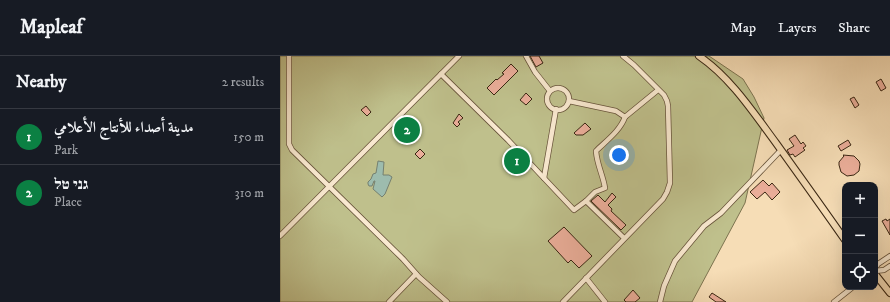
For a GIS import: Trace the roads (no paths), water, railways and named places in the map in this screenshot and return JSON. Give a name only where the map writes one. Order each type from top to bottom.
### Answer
[{"type":"main road","points":[[699,56],[725,77],[748,105],[842,236]]},
{"type":"main road","points":[[878,278],[890,293]]},
{"type":"street","points":[[289,56],[289,144],[292,150],[403,259],[416,274],[447,302]]},
{"type":"street","points":[[280,236],[459,56]]},
{"type":"street","points":[[526,56],[535,72],[550,91]]},
{"type":"street","points":[[563,302],[663,199],[669,188],[670,175],[667,101],[634,65],[623,56]]},
{"type":"street","points":[[441,74],[574,210],[595,192],[605,188],[604,180],[597,162],[596,151],[623,124],[625,117],[658,90]]},
{"type":"street","points":[[556,88],[563,89],[568,94],[569,101],[563,108],[556,109],[548,102],[548,94],[556,88]]},
{"type":"street","points":[[569,101],[616,111],[625,117]]},
{"type":"street","points":[[544,178],[556,109]]},
{"type":"street","points":[[660,302],[664,286],[675,261],[704,226],[721,213],[781,150]]},
{"type":"street","points":[[586,201],[624,238]]},
{"type":"street","points":[[878,264],[890,256]]},
{"type":"street","points":[[878,269],[884,270],[890,266]]},
{"type":"street","points":[[389,302],[416,274]]},
{"type":"street","points":[[586,278],[605,302]]},
{"type":"street","points":[[834,302],[849,290]]},
{"type":"place","name":"גני טל","points":[[407,130]]},
{"type":"place","name":"مدينة أصداء للأنتاج الأعلامي","points":[[517,161]]}]
